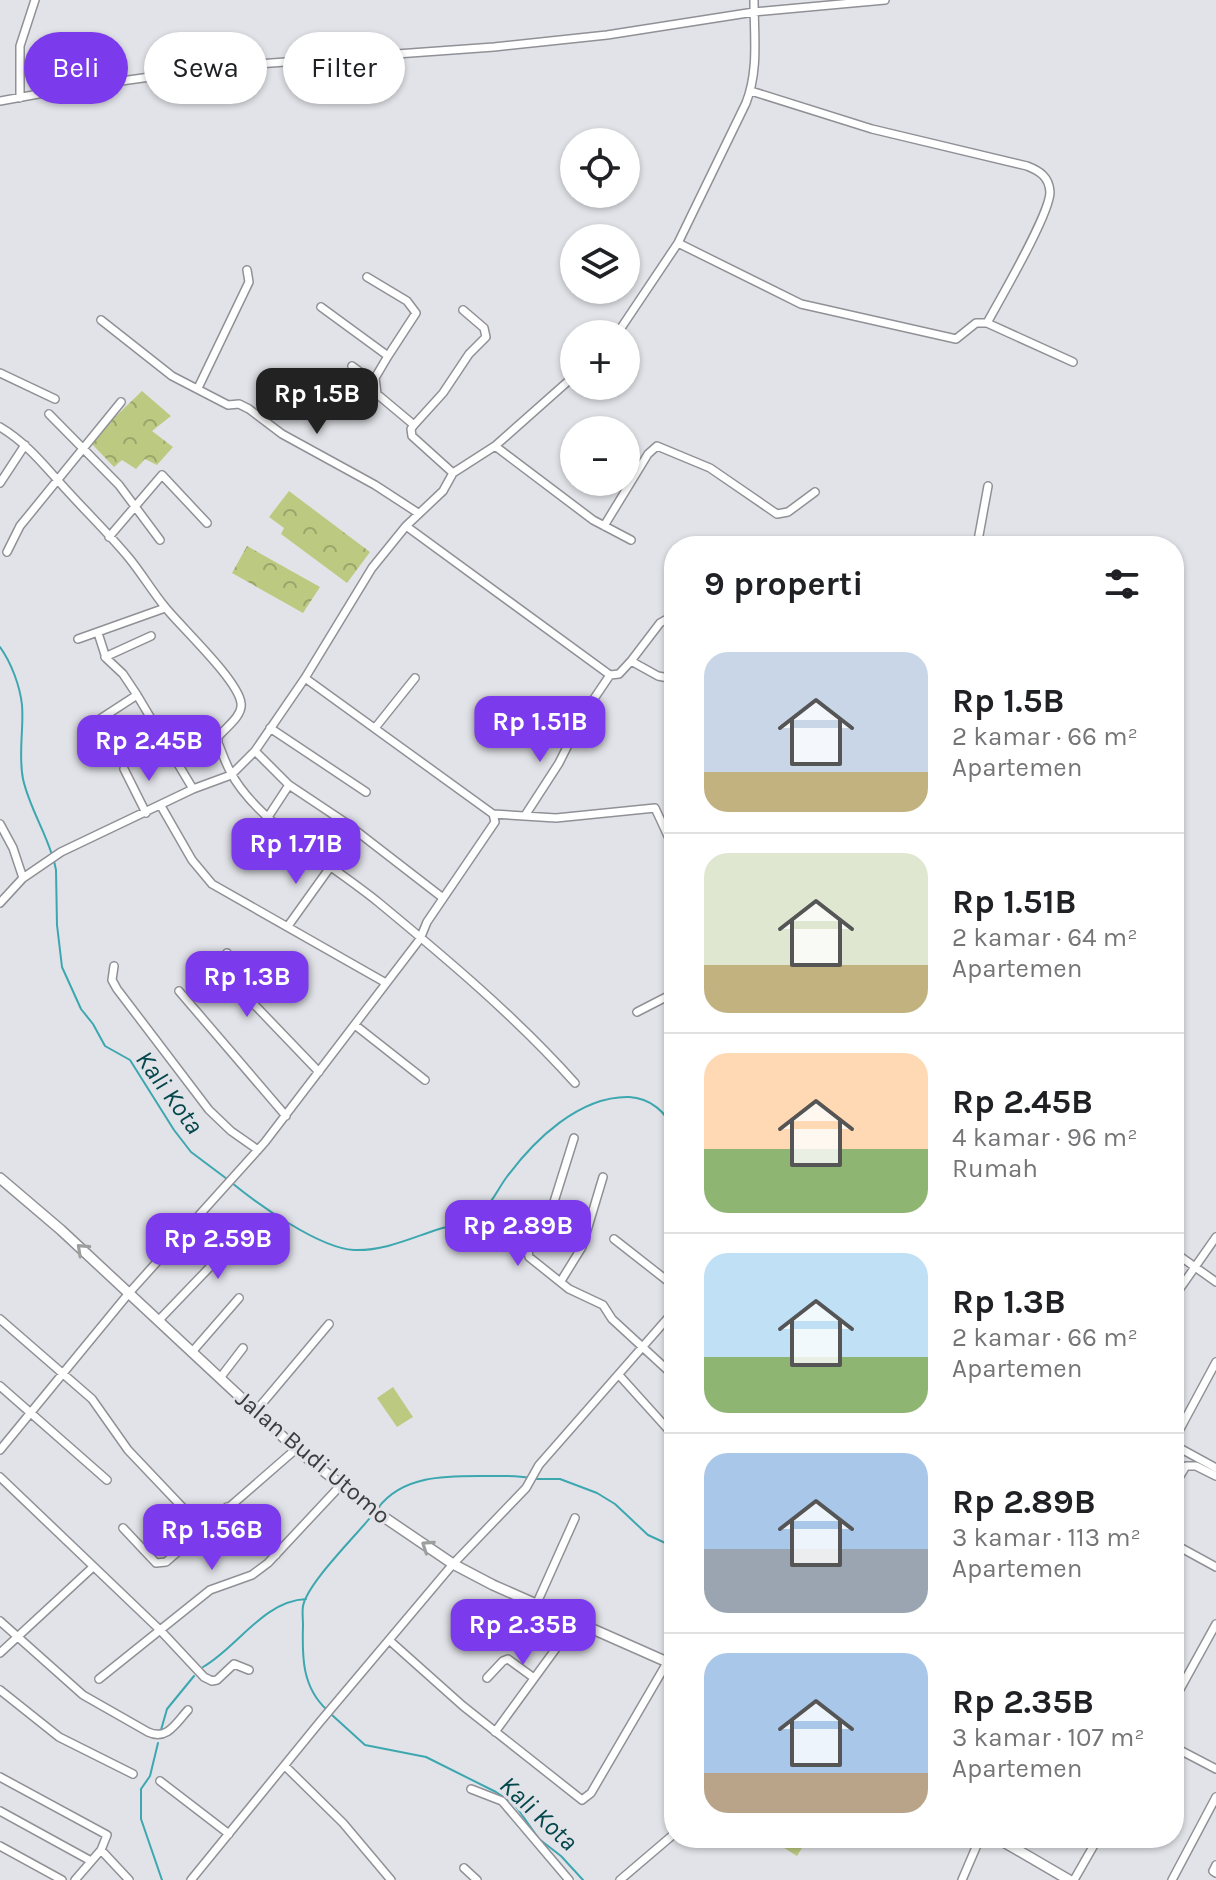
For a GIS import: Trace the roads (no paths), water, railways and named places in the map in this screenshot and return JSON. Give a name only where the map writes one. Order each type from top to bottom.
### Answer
[{"type":"street","points":[[20,98],[20,46],[35,0]]},
{"type":"street","points":[[626,320],[678,243],[751,91],[756,53],[754,0]]},
{"type":"street","points":[[0,101],[229,66],[494,47],[607,35],[754,12],[885,0]]},
{"type":"street","points":[[751,91],[872,129],[1027,166],[1045,176],[1050,193],[1044,213],[987,323]]},
{"type":"street","points":[[678,243],[801,304],[956,339],[976,323],[987,323],[1073,362]]},
{"type":"street","points":[[198,388],[249,282],[247,270]]},
{"type":"street","points":[[367,277],[407,301],[416,313],[374,382]]},
{"type":"street","points":[[321,307],[388,356]]},
{"type":"street","points":[[453,473],[412,436],[411,429],[443,393],[469,354],[486,337],[484,328],[463,310]]},
{"type":"street","points":[[101,320],[172,376],[228,405],[239,404],[249,409],[282,434],[405,502],[418,513]]},
{"type":"street","points":[[352,366],[374,382],[377,394],[414,425]]},
{"type":"street","points":[[0,373],[55,399]]},
{"type":"street","points":[[0,903],[23,878],[61,852],[193,789],[231,775],[255,751],[305,678],[372,568],[406,526],[443,491],[453,473],[495,446],[560,388]]},
{"type":"street","points":[[7,552],[20,526],[121,402]]},
{"type":"street","points":[[49,414],[84,446],[119,485],[160,540]]},
{"type":"street","points":[[0,427],[25,445],[130,559],[165,608],[198,641],[241,700],[240,712],[218,737],[231,775],[268,817],[390,912],[538,1041],[575,1083]]},
{"type":"street","points":[[0,483],[25,445]]},
{"type":"street","points":[[495,446],[604,526],[631,540]]},
{"type":"street","points":[[604,526],[648,454],[657,446],[710,468],[777,514],[788,512],[815,492]]},
{"type":"street","points":[[109,537],[162,475],[207,523]]},
{"type":"street","points":[[979,536],[988,486]]},
{"type":"street","points":[[406,526],[610,675],[619,674],[664,621]]},
{"type":"street","points":[[78,639],[165,608]]},
{"type":"street","points":[[98,633],[105,657],[123,674],[193,789]]},
{"type":"street","points":[[105,657],[151,636]]},
{"type":"street","points":[[631,661],[664,677]]},
{"type":"street","points":[[526,814],[559,763],[583,715],[610,675]]},
{"type":"street","points":[[0,1450],[129,1293],[238,1175],[286,1116],[420,939],[427,922],[493,826],[493,814],[305,678]]},
{"type":"street","points":[[375,728],[415,678]]},
{"type":"street","points":[[94,723],[137,695]]},
{"type":"street","points":[[270,728],[366,792]]},
{"type":"street","points":[[255,751],[289,785],[346,823],[443,898]]},
{"type":"street","points":[[124,769],[146,813]]},
{"type":"street","points":[[268,817],[289,785]]},
{"type":"street","points":[[161,806],[192,860],[212,884],[386,983]]},
{"type":"street","points":[[493,814],[556,818],[655,808],[664,827]]},
{"type":"street","points":[[0,824],[13,848],[23,878]]},
{"type":"street","points":[[288,926],[331,866]]},
{"type":"street","points":[[227,953],[223,972],[319,1072]]},
{"type":"street","points":[[114,966],[112,980],[117,989],[209,1110],[258,1150]]},
{"type":"street","points":[[179,991],[286,1116]]},
{"type":"street","points":[[637,1012],[664,998]]},
{"type":"street","points":[[355,1025],[425,1080]]},
{"type":"street","points":[[574,1138],[548,1221],[528,1250],[529,1257],[578,1295],[603,1305],[621,1328],[664,1366]]},
{"type":"street","points":[[561,1281],[582,1247],[603,1177]]},
{"type":"street","name":"Jalan Budi Utomo","points":[[0,1178],[159,1320],[296,1449],[369,1507],[453,1564],[536,1605],[664,1660]]},
{"type":"street","points":[[159,1320],[255,1220]]},
{"type":"street","points":[[1184,1282],[1216,1237]]},
{"type":"street","points":[[614,1239],[664,1278]]},
{"type":"street","points":[[1184,1260],[1216,1282]]},
{"type":"street","points":[[192,1352],[239,1298]]},
{"type":"street","points":[[0,1319],[92,1399],[128,1450],[203,1529]]},
{"type":"street","points":[[191,1880],[453,1564],[528,1485],[534,1470],[664,1322]]},
{"type":"street","points":[[255,1412],[329,1324]]},
{"type":"street","points":[[220,1378],[243,1348]]},
{"type":"street","points":[[1184,1423],[1216,1362]]},
{"type":"street","points":[[619,1375],[664,1425]]},
{"type":"street","points":[[0,1386],[107,1480]]},
{"type":"street","points":[[1184,1448],[1216,1468]]},
{"type":"street","points":[[123,1528],[156,1563],[166,1562],[296,1449]]},
{"type":"street","points":[[1184,1469],[1186,1466],[1196,1466],[1216,1476]]},
{"type":"street","points":[[0,1477],[210,1681],[217,1680],[234,1664],[249,1670]]},
{"type":"street","points":[[99,1679],[210,1590],[252,1575],[276,1555],[341,1485]]},
{"type":"street","points":[[227,1507],[276,1555]]},
{"type":"street","points":[[536,1605],[575,1518]]},
{"type":"street","points":[[1184,1549],[1216,1567]]},
{"type":"street","points":[[0,1653],[93,1567]]},
{"type":"street","points":[[0,1621],[83,1695],[101,1708],[156,1736],[166,1734],[188,1710]]},
{"type":"street","points":[[495,1732],[576,1621]]},
{"type":"street","points":[[1184,1682],[1216,1624]]},
{"type":"street","points":[[389,1640],[495,1732],[582,1800],[591,1793],[664,1674]]},
{"type":"street","points":[[487,1678],[508,1659],[534,1678]]},
{"type":"street","points":[[0,1690],[59,1737],[133,1774]]},
{"type":"street","points":[[1184,1752],[1216,1769]]},
{"type":"street","points":[[285,1766],[343,1823],[391,1880]]},
{"type":"street","points":[[0,1777],[106,1834],[108,1838],[101,1850],[75,1880]]},
{"type":"street","points":[[160,1781],[229,1834]]},
{"type":"street","points":[[471,1789],[502,1801],[569,1880]]},
{"type":"street","points":[[1172,1880],[1216,1797]]},
{"type":"street","points":[[0,1811],[91,1861]]},
{"type":"street","points":[[620,1880],[664,1843]]},
{"type":"street","points":[[0,1846],[62,1880]]},
{"type":"street","points":[[962,1880],[976,1848]]},
{"type":"street","points":[[1015,1848],[1072,1880],[1092,1848]]},
{"type":"street","points":[[101,1850],[129,1880]]},
{"type":"street","points":[[1216,1865],[1213,1871],[1216,1873]]},
{"type":"street","points":[[464,1868],[477,1880]]},
{"type":"waterway","name":"Kali Kota","points":[[0,647],[11,667],[21,698],[23,779],[52,855]]},
{"type":"waterway","name":"Kali Kota","points":[[54,861],[62,967],[81,1009],[105,1046],[130,1060],[191,1152],[227,1179]]},
{"type":"waterway","name":"Kali Kota","points":[[232,1183],[273,1213],[324,1242],[354,1250],[375,1249],[466,1221],[481,1213],[530,1149],[575,1112],[593,1104],[629,1097],[651,1103],[664,1115]]},
{"type":"waterway","name":"Kali Kota","points":[[378,1508],[401,1488],[430,1479],[476,1476],[530,1478]]},
{"type":"waterway","name":"Kali Kota","points":[[536,1479],[560,1479],[597,1493],[615,1504],[648,1535],[664,1542]]},
{"type":"waterway","name":"Kali Kota","points":[[327,1710],[313,1692],[305,1671],[303,1606],[323,1572],[374,1513]]},
{"type":"waterway","points":[[203,1667],[263,1616],[291,1602],[306,1599]]},
{"type":"waterway","points":[[161,1730],[167,1709],[194,1676]]},
{"type":"waterway","name":"Kali Kota","points":[[332,1715],[365,1745],[426,1757],[496,1792],[515,1805],[539,1839],[561,1856],[583,1880]]},
{"type":"waterway","points":[[158,1743],[150,1776],[141,1789],[141,1819],[162,1880]]}]
